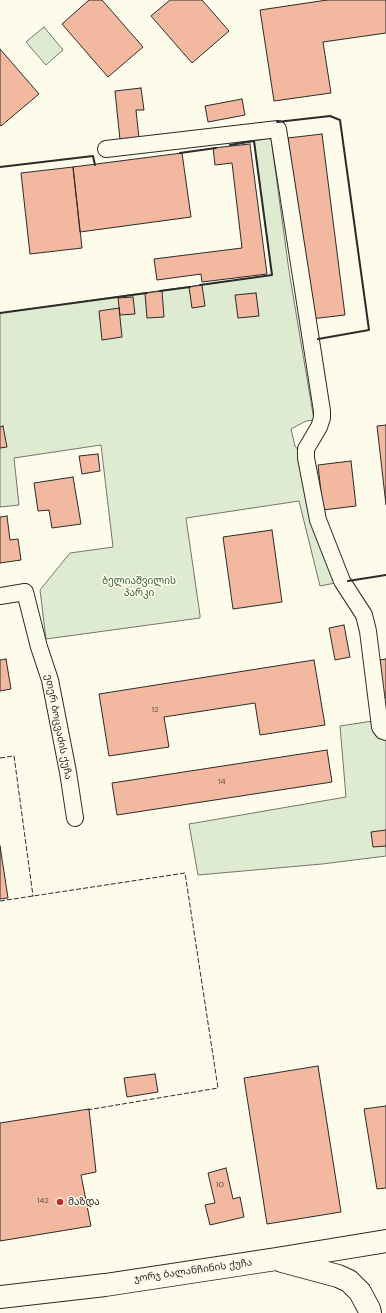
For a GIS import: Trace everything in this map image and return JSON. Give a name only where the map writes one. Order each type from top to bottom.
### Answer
[{"type":"main road","name":"ჯორჯ ბალანჩინის ქუჩა","points":[[0,1297],[105,1284],[386,1241]]},
{"type":"main road","points":[[276,1259],[338,1276],[349,1281],[360,1292],[370,1313]]},
{"type":"street","points":[[106,149],[278,129],[322,411],[322,418],[319,427],[306,449],[308,466],[318,520],[342,581],[364,614],[368,631],[380,726],[383,731],[386,732]]},
{"type":"street","name":"ეთერ ბოცვაძის ქუჩა","points":[[0,596],[25,592],[39,647],[50,680],[68,772],[75,818]]},
{"type":"green space","points":[[44,27],[63,50],[46,65],[26,42]]},
{"type":"green space","name":"ბელიაშვილის პარკი","points":[[271,138],[289,271],[314,420],[306,421],[291,429],[295,446],[300,452],[335,583],[320,586],[299,501],[186,518],[200,618],[46,639],[40,590],[70,553],[113,547],[101,445],[14,458],[19,505],[0,507],[0,313],[272,275],[254,141]]},
{"type":"green space","points":[[386,719],[386,856],[322,864],[198,875],[189,824],[346,797],[340,726]]},
{"type":"building","points":[[89,0],[102,0],[143,47],[108,77],[62,24]]},
{"type":"building","points":[[170,0],[202,0],[229,31],[192,63],[151,16]]},
{"type":"building","points":[[327,0],[386,0],[386,33],[323,42],[331,93],[274,101],[260,10]]},
{"type":"building","points":[[0,49],[39,94],[1,126],[0,125]]},
{"type":"building","points":[[141,88],[144,110],[136,110],[139,138],[120,140],[115,91]]},
{"type":"building","points":[[242,99],[245,115],[208,122],[205,106]]},
{"type":"building","points":[[322,134],[345,315],[311,319],[288,138]]},
{"type":"building","points":[[250,144],[267,274],[202,282],[201,274],[157,280],[154,259],[242,248],[232,163],[215,165],[213,148]]},
{"type":"building","points":[[182,153],[191,217],[80,232],[73,167]]},
{"type":"building","points":[[73,167],[82,248],[30,254],[21,173]]},
{"type":"building","points":[[202,285],[205,306],[192,308],[189,287]]},
{"type":"building","points":[[162,291],[164,317],[147,318],[145,293]]},
{"type":"building","points":[[256,293],[259,316],[238,318],[235,295]]},
{"type":"building","points":[[133,297],[135,314],[120,315],[118,298]]},
{"type":"building","points":[[119,308],[122,337],[102,340],[99,311]]},
{"type":"building","points":[[386,425],[386,505],[377,426]]},
{"type":"building","points":[[3,426],[7,447],[0,448],[0,427]]},
{"type":"building","points":[[98,454],[100,471],[82,474],[79,456]]},
{"type":"building","points":[[351,461],[356,506],[323,510],[318,465]]},
{"type":"building","points":[[73,477],[81,524],[52,528],[49,510],[38,511],[34,483]]},
{"type":"building","points":[[7,516],[10,540],[18,539],[21,560],[0,563],[0,517]]},
{"type":"building","points":[[272,530],[282,602],[233,609],[223,537]]},
{"type":"building","points":[[344,625],[350,657],[335,660],[329,628]]},
{"type":"building","points":[[6,659],[11,689],[0,691],[0,660]]},
{"type":"building","points":[[386,659],[386,698],[384,698],[379,660]]},
{"type":"building","points":[[314,660],[325,725],[260,735],[255,703],[164,717],[169,747],[109,756],[99,694]]},
{"type":"building","points":[[327,750],[332,782],[117,815],[112,783]]},
{"type":"building","points":[[386,830],[386,846],[373,847],[371,832]]},
{"type":"building","points":[[0,846],[8,898],[0,899]]},
{"type":"building","points":[[318,1066],[341,1212],[267,1224],[244,1078]]},
{"type":"building","points":[[155,1074],[158,1092],[127,1097],[124,1078]]},
{"type":"building","points":[[386,1106],[386,1188],[377,1189],[364,1109]]},
{"type":"building","points":[[89,1109],[96,1172],[81,1175],[91,1226],[0,1241],[0,1123]]},
{"type":"building","points":[[226,1168],[233,1199],[240,1197],[244,1217],[210,1225],[205,1205],[215,1203],[208,1173]]},
{"type":"fence","points":[[0,758],[14,756],[32,896]]},
{"type":"fence","points":[[0,901],[185,873],[218,1088],[87,1110]]},
{"type":"wall","points":[[277,122],[330,116],[340,120],[369,330],[318,339]]},
{"type":"wall","points":[[200,285],[272,275],[254,141],[230,145]]},
{"type":"wall","points":[[180,153],[216,148]]},
{"type":"wall","points":[[0,167],[93,156],[95,165]]},
{"type":"wall","points":[[160,291],[190,287]]},
{"type":"wall","points":[[0,313],[147,293]]},
{"type":"wall","points":[[348,581],[386,575]]},
{"type":"place","name":"მაზდა","points":[[60,1202]]}]
